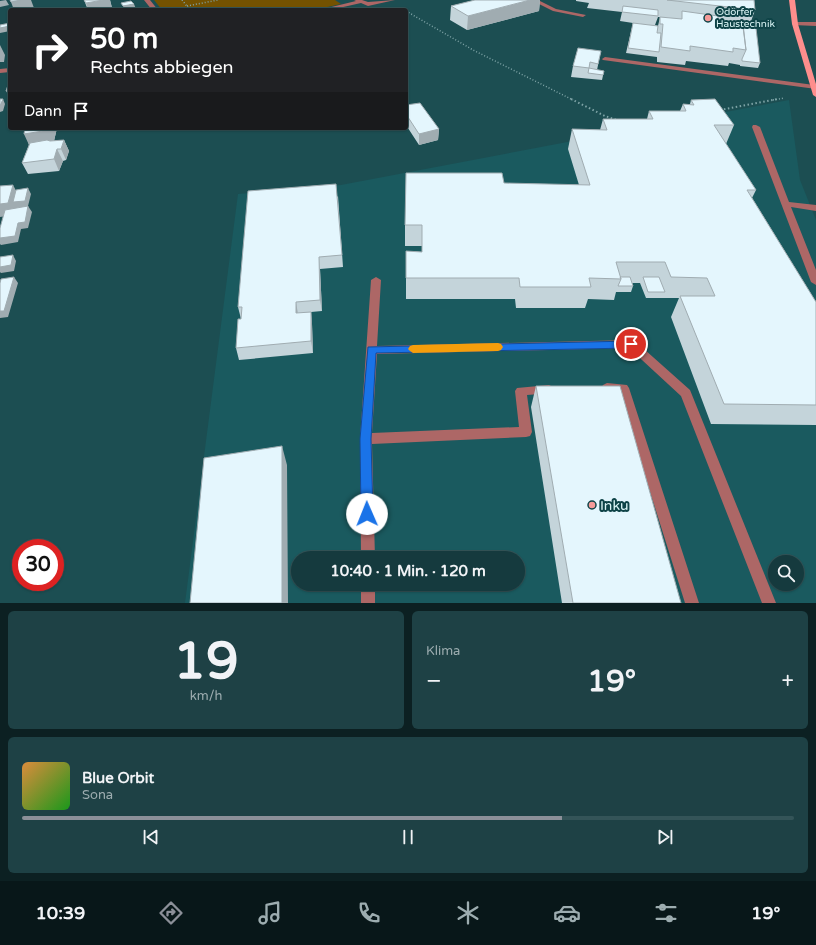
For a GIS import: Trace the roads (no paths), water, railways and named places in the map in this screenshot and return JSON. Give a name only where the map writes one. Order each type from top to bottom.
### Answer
[{"type":"main road","points":[[792,0],[796,24],[816,95]]},
{"type":"street","points":[[147,0],[153,8]]},
{"type":"street","points":[[330,8],[359,1],[368,4],[392,0]]},
{"type":"street","points":[[534,0],[555,10],[583,15]]},
{"type":"street","points":[[796,24],[816,24]]},
{"type":"street","points":[[605,59],[814,87]]},
{"type":"street","points":[[756,127],[816,282]]},
{"type":"street","points":[[786,204],[816,208]]},
{"type":"street","points":[[368,551],[366,439],[376,280]]},
{"type":"street","points":[[372,350],[631,344],[686,393],[770,603]]},
{"type":"street","points":[[592,389],[623,388],[692,603]]},
{"type":"street","points":[[366,439],[526,432],[521,391],[560,390]]},
{"type":"street","points":[[368,591],[368,603]]},
{"type":"place","name":"Odörfer Haustechnik","points":[[708,18]]},
{"type":"place","name":"Inku","points":[[592,505]]}]
